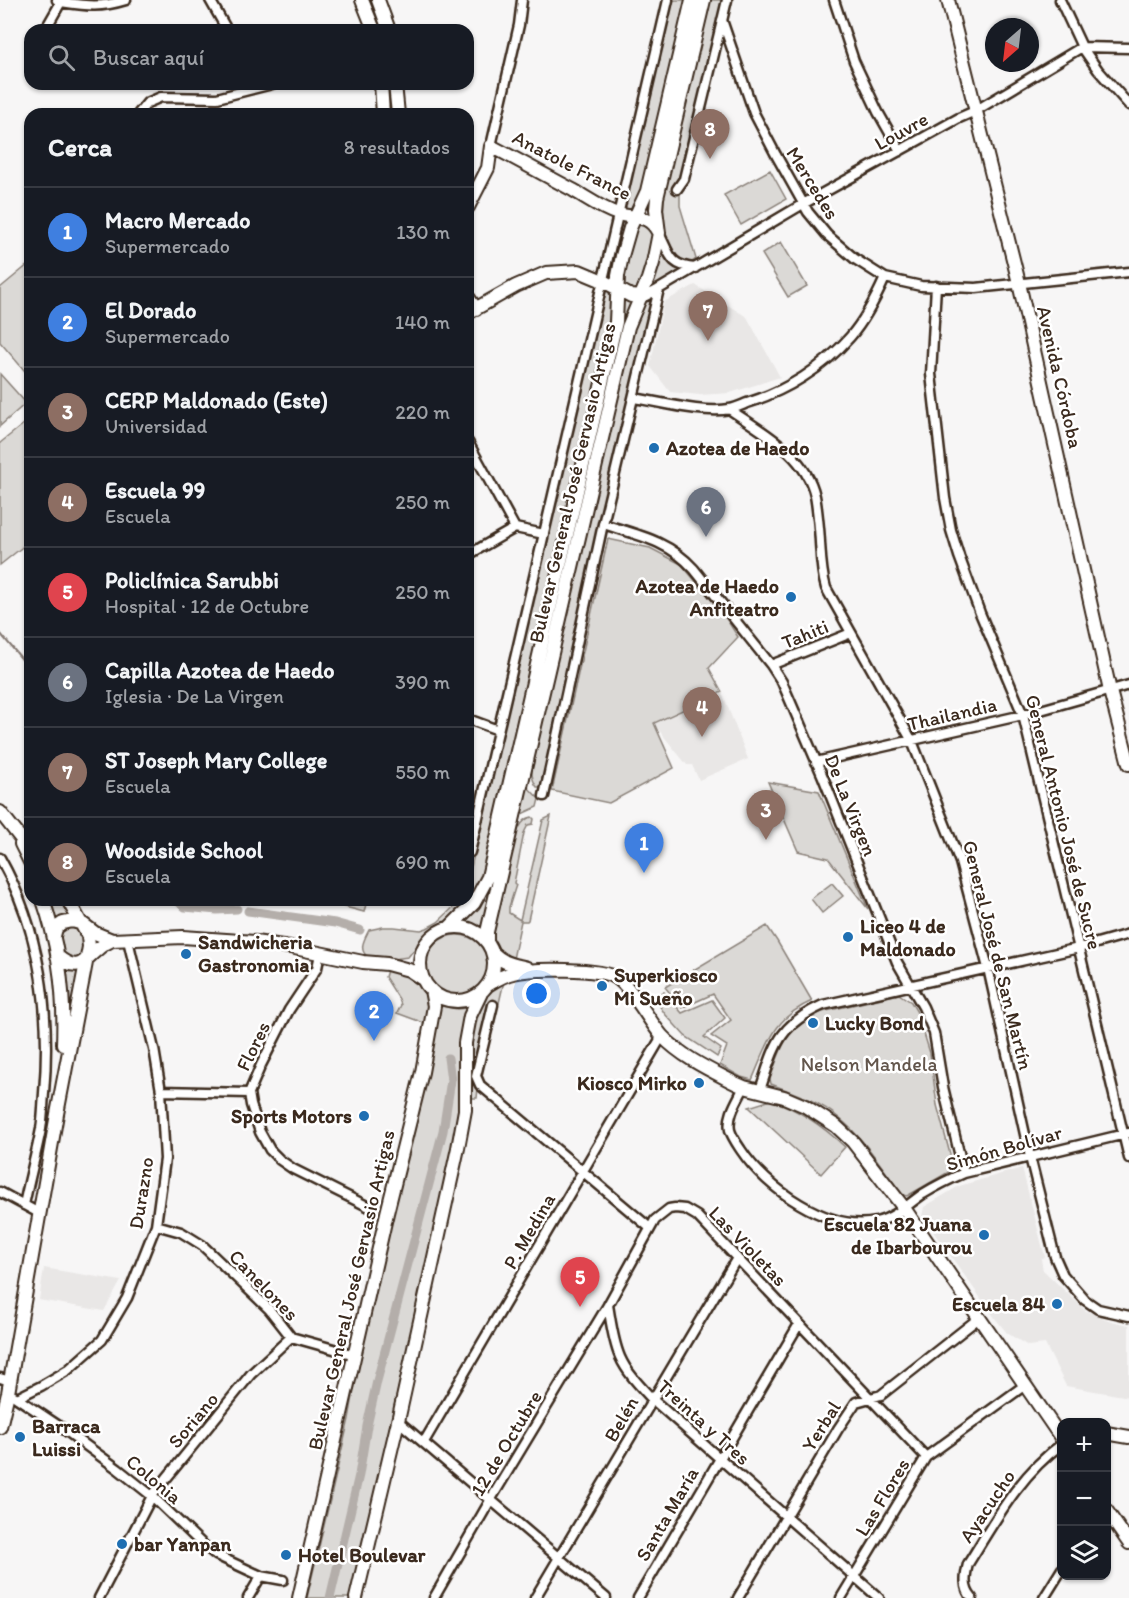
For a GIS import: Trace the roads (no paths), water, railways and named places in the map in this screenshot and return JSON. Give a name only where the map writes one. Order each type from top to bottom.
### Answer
[{"type":"street","points":[[48,24],[59,1],[92,7],[126,0]]},
{"type":"street","points":[[210,0],[224,24]]},
{"type":"street","points":[[362,0],[372,24]]},
{"type":"street","points":[[378,0],[387,24]]},
{"type":"street","points":[[474,195],[488,168],[519,26],[522,0]]},
{"type":"street","name":"Bulevar General José Gervasio Artigas","points":[[474,835],[668,0]]},
{"type":"street","name":"Bulevar General José Gervasio Artigas","points":[[474,903],[488,877],[616,322],[618,276],[625,241],[647,192],[692,0]]},
{"type":"street","name":"Bulevar General José Gervasio Artigas","points":[[490,947],[487,932],[628,327],[653,263],[659,233],[657,198],[704,0]]},
{"type":"street","points":[[677,189],[684,179],[727,0]]},
{"type":"street","points":[[834,0],[854,61],[878,112],[900,151]]},
{"type":"street","name":"Avenida Córdoba","points":[[948,0],[1019,283],[1110,691],[1129,764]]},
{"type":"street","points":[[1060,0],[1082,47],[1098,70],[1129,105]]},
{"type":"street","name":"Mercedes","points":[[722,20],[754,113],[803,204],[827,235],[855,259],[885,278],[921,286],[976,288],[1129,272]]},
{"type":"street","points":[[1082,47],[1129,48]]},
{"type":"street","name":"Louvre","points":[[641,297],[659,289],[803,204],[975,111],[1082,47]]},
{"type":"street","points":[[714,56],[725,50],[733,53]]},
{"type":"street","points":[[143,108],[147,103],[161,97],[217,98],[243,90]]},
{"type":"street","points":[[381,90],[383,108]]},
{"type":"street","points":[[396,90],[397,108]]},
{"type":"street","name":"Anatole France","points":[[491,146],[618,214],[636,217]]},
{"type":"street","points":[[636,217],[650,221],[654,225],[677,265],[695,268]]},
{"type":"street","points":[[474,310],[516,286],[546,273],[579,272],[603,281],[631,296],[641,297]]},
{"type":"street","points":[[634,398],[706,409],[729,409],[769,396],[804,377],[850,337],[865,316],[885,278]]},
{"type":"street","name":"General Antonio José de Sucre","points":[[936,286],[931,374],[945,498],[951,530],[980,613],[1023,715],[1126,1133],[1129,1158]]},
{"type":"street","name":"Bulevar General José Gervasio Artigas","points":[[544,796],[603,524],[659,289]]},
{"type":"street","name":"General José de San Martín","points":[[729,409],[789,451],[802,466],[815,494],[822,572],[826,588],[912,741],[960,862],[988,968],[1055,1257],[1063,1275],[1085,1300],[1098,1309],[1129,1316]]},
{"type":"street","points":[[474,453],[515,528]]},
{"type":"street","name":"De La Virgen","points":[[603,524],[656,541],[683,557],[771,665],[782,682],[897,962],[923,1006],[934,1033],[943,1087],[964,1173]]},
{"type":"street","points":[[474,552],[515,528],[544,534]]},
{"type":"street","name":"Tahiti","points":[[771,665],[852,633]]},
{"type":"street","name":"Thailandia","points":[[816,762],[1023,715],[1129,684]]},
{"type":"street","points":[[474,721],[498,730]]},
{"type":"street","points":[[0,812],[24,843]]},
{"type":"street","points":[[15,832],[24,850]]},
{"type":"street","points":[[0,858],[13,882],[26,915],[35,948],[46,1030],[41,1127],[24,1205]]},
{"type":"street","points":[[46,906],[54,936],[64,1008],[61,1082],[57,1114]]},
{"type":"street","points":[[0,1427],[89,947],[88,936],[83,924],[72,906]]},
{"type":"street","name":"Bulevar General José Gervasio Artigas","points":[[449,928],[471,906]]},
{"type":"street","points":[[54,936],[56,928],[72,921],[83,924],[95,933],[112,940],[183,937],[224,939],[290,947],[409,970],[440,996],[450,1000],[471,998],[500,977],[531,970],[582,971],[616,977],[624,984],[662,1036],[682,1053],[744,1087],[784,1096],[805,1106],[836,1126],[853,1142],[904,1208],[1025,1385],[1056,1423]]},
{"type":"street","points":[[387,964],[411,959],[438,932],[460,927],[480,934],[501,960],[531,970]]},
{"type":"street","points":[[760,1090],[770,1059],[786,1029],[796,1019],[823,1005],[1079,948],[1129,934]]},
{"type":"street","points":[[57,956],[66,963],[86,962],[100,946],[112,940]]},
{"type":"street","name":"Durazno","points":[[9,1388],[41,1386],[68,1370],[102,1340],[127,1298],[156,1225],[165,1159],[161,1091],[154,1049],[128,940]]},
{"type":"street","points":[[356,1598],[398,1421],[458,1148],[465,1110],[465,1042],[470,1016],[493,975],[495,964],[490,947]]},
{"type":"street","points":[[424,948],[421,970],[428,985]]},
{"type":"street","name":"Flores","points":[[320,954],[317,968],[289,1010],[274,1038],[249,1093],[251,1105],[260,1132],[270,1150],[280,1160],[302,1174],[371,1208]]},
{"type":"street","name":"Bulevar General José Gervasio Artigas","points":[[299,1598],[387,1213],[422,1072],[434,1006],[428,985]]},
{"type":"street","points":[[493,1005],[476,1076],[480,1085],[650,1228],[608,1305]]},
{"type":"street","name":"P. Medina","points":[[424,1442],[662,1036]]},
{"type":"street","name":"Simón Bolívar","points":[[744,1087],[730,1115],[730,1129],[734,1139],[752,1164],[775,1187],[814,1211],[849,1223],[863,1224],[892,1217],[941,1183],[964,1173],[1126,1133]]},
{"type":"street","points":[[161,1091],[249,1093]]},
{"type":"street","points":[[0,1192],[39,1214]]},
{"type":"street","name":"Las Violetas","points":[[650,1228],[655,1220],[669,1209],[685,1209],[697,1216],[926,1456]]},
{"type":"street","name":"Canelones","points":[[156,1225],[181,1232],[202,1245],[269,1309],[291,1337],[355,1355]]},
{"type":"street","name":"Belén","points":[[535,1598],[736,1258]]},
{"type":"street","name":"Treinta y Tres","points":[[608,1305],[620,1358],[637,1383],[718,1459],[879,1598]]},
{"type":"street","name":"12 de Octubre","points":[[434,1598],[608,1305]]},
{"type":"street","name":"Yerbal","points":[[738,1598],[856,1402],[881,1395],[979,1318]]},
{"type":"street","name":"Santa María","points":[[638,1598],[799,1324]]},
{"type":"street","name":"Soriano","points":[[99,1598],[152,1496],[251,1374],[291,1337]]},
{"type":"street","name":"Las Flores","points":[[840,1598],[926,1456],[1025,1385]]},
{"type":"street","name":"Colonia","points":[[9,1388],[152,1496],[216,1555],[261,1576],[283,1580]]},
{"type":"street","points":[[398,1421],[606,1598]]},
{"type":"street","points":[[1111,1434],[1129,1437]]},
{"type":"street","name":"Ayacucho","points":[[972,1598],[968,1594],[966,1585],[965,1574],[968,1564],[1014,1491],[1028,1474],[1057,1448]]},
{"type":"street","points":[[1111,1519],[1129,1544]]},
{"type":"street","points":[[248,1598],[261,1576]]},
{"type":"street","points":[[1044,1598],[1057,1577]]},
{"type":"waterway","points":[[0,633],[24,662]]},
{"type":"waterway","points":[[184,906],[217,910],[237,909]]},
{"type":"waterway","points":[[248,911],[335,923],[360,930]]},
{"type":"waterway","points":[[330,1598],[359,1475],[377,1381],[443,1131],[451,1080],[448,1058]]},
{"type":"place","name":"Woodside School","points":[[710,159]]},
{"type":"place","name":"ST Joseph Mary College","points":[[708,341]]},
{"type":"place","name":"Azotea de Haedo","points":[[654,448]]},
{"type":"place","name":"Capilla Azotea de Haedo","points":[[706,537]]},
{"type":"place","name":"Azotea de Haedo Anfiteatro","points":[[791,597]]},
{"type":"place","name":"Escuela 99","points":[[702,737]]},
{"type":"place","name":"CERP Maldonado (Este)","points":[[766,840]]},
{"type":"place","name":"Macro Mercado","points":[[644,873]]},
{"type":"place","name":"Liceo 4 de Maldonado","points":[[848,937]]},
{"type":"place","name":"Sandwicheria Gastronomia","points":[[186,954]]},
{"type":"place","name":"Superkiosco Mi Sueño","points":[[602,986]]},
{"type":"place","name":"Lucky Bond","points":[[813,1023]]},
{"type":"place","name":"El Dorado","points":[[374,1041]]},
{"type":"place","name":"Kiosco Mirko","points":[[699,1083]]},
{"type":"place","name":"Sports Motors","points":[[364,1116]]},
{"type":"place","name":"Escuela 82 Juana de Ibarbourou","points":[[984,1235]]},
{"type":"place","name":"Escuela 84","points":[[1057,1304]]},
{"type":"place","name":"Policlínica Sarubbi","points":[[580,1307]]},
{"type":"place","name":"Barraca Luissi","points":[[20,1437]]},
{"type":"place","name":"bar Yanpan","points":[[122,1544]]},
{"type":"place","name":"Hotel Boulevar","points":[[286,1555]]},
{"type":"park label","name":"Nelson Mandela","points":[[869,1064]]}]
